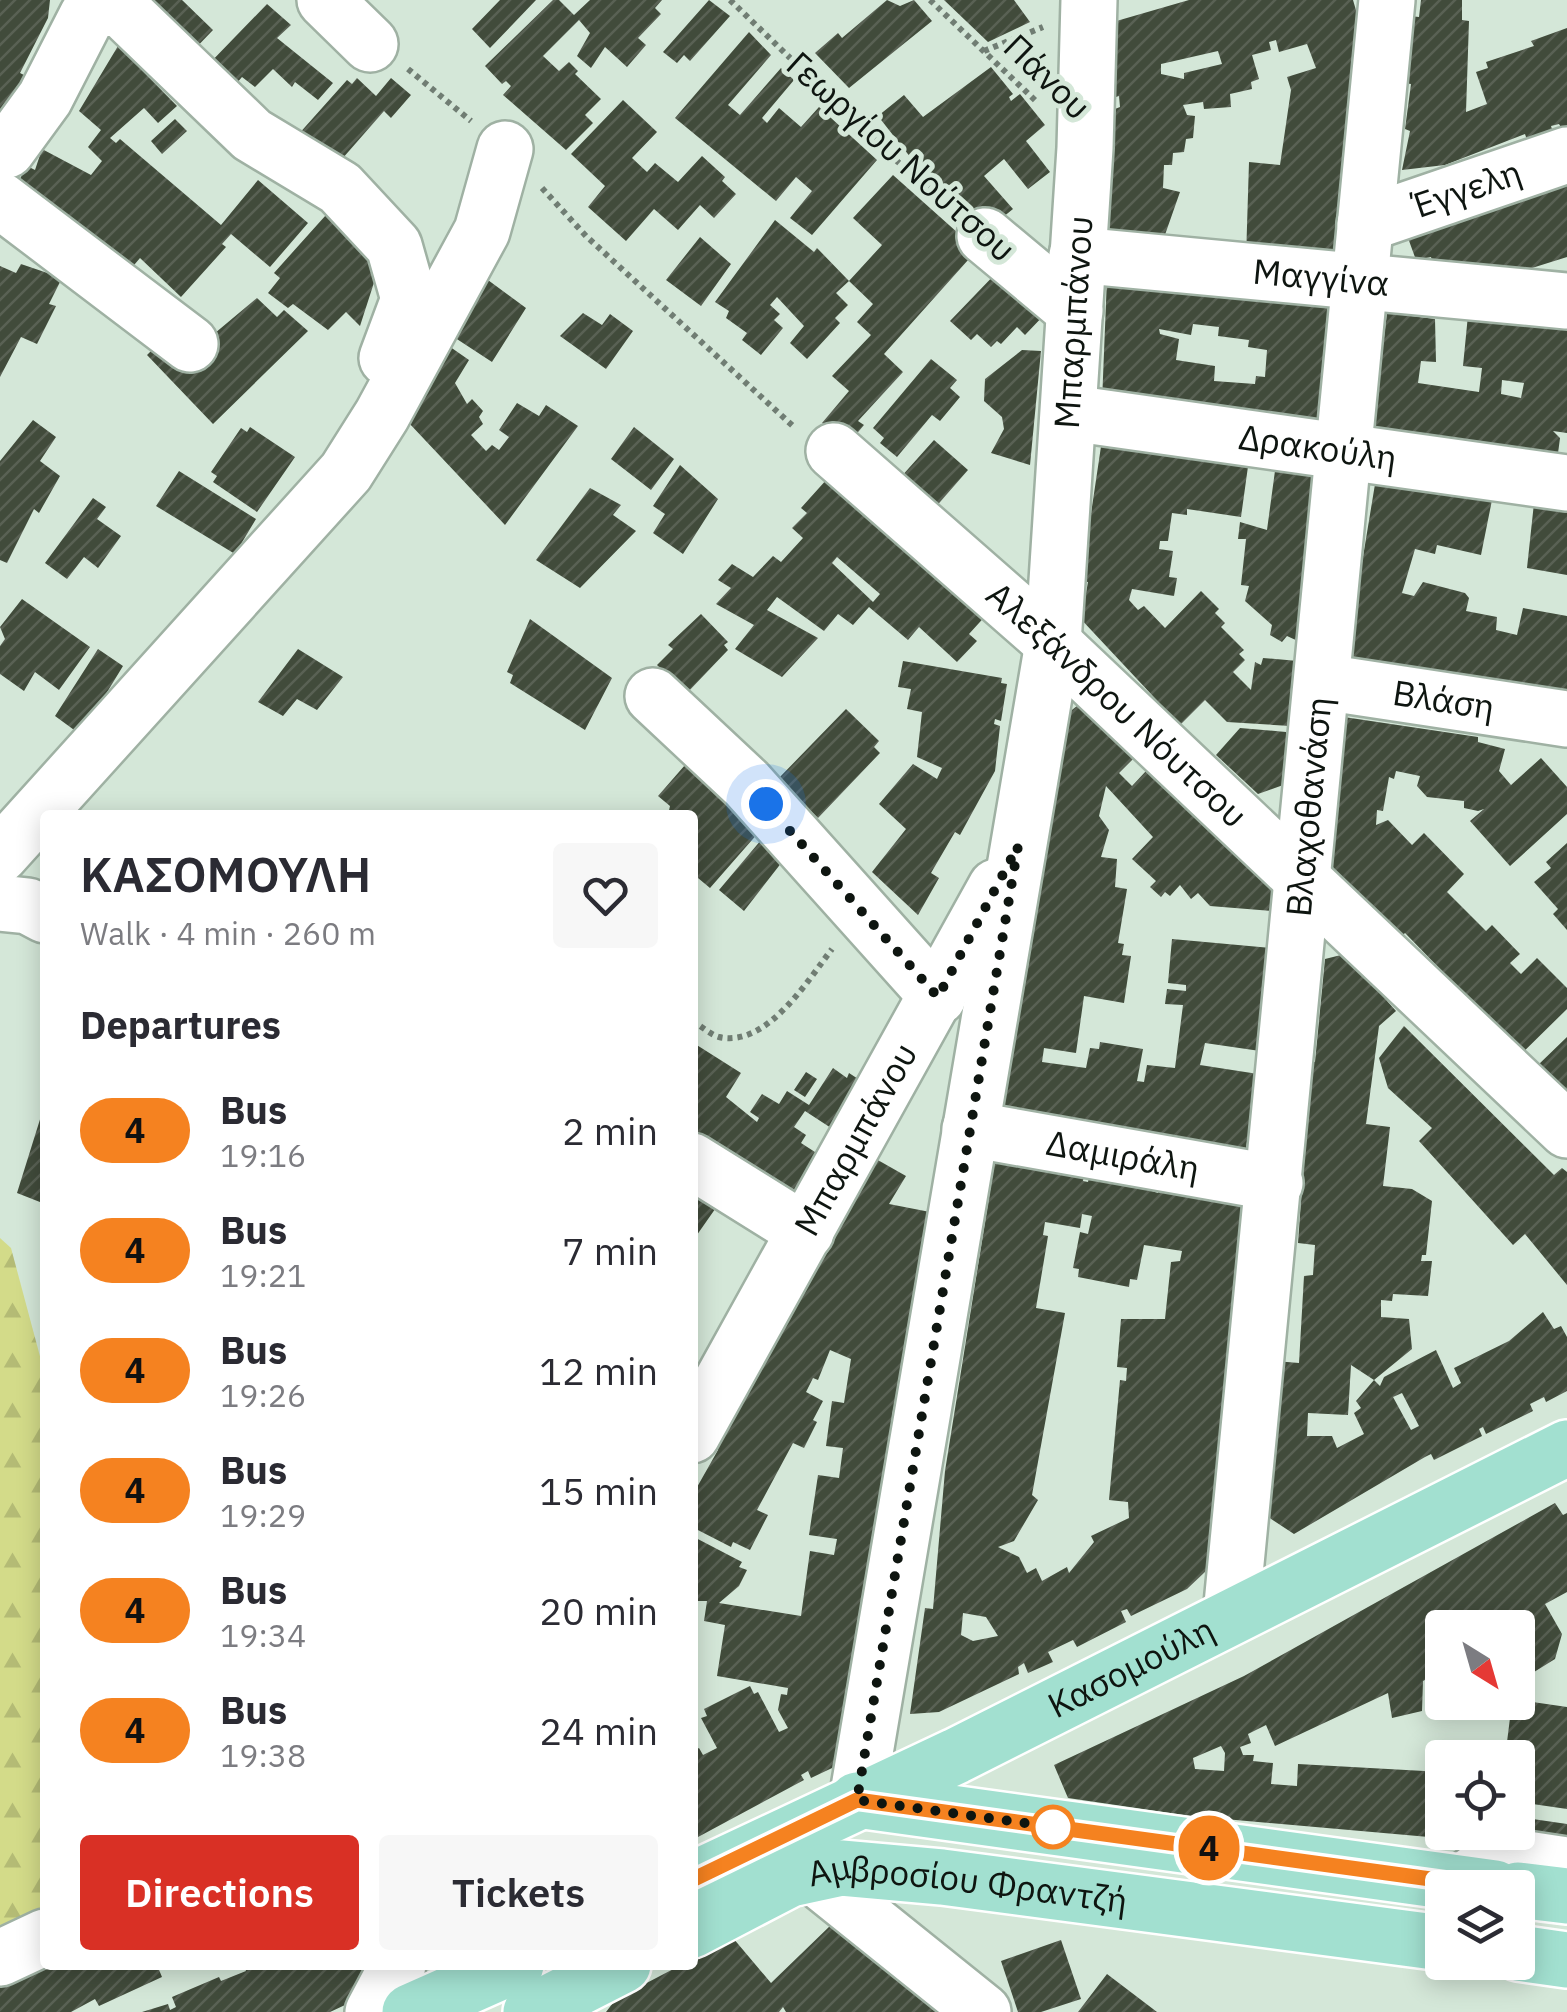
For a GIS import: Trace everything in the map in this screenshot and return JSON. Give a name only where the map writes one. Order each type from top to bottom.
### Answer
[{"type":"main road","name":"Κασομούλη","points":[[698,1877],[956,1756],[1567,1448]]},
{"type":"main road","name":"Αμβροσίου Φραντζή","points":[[857,1800],[1425,1878]]},
{"type":"main road","name":"Αμβροσίου Φραντζή","points":[[800,1876],[841,1868],[942,1878],[1425,1941]]},
{"type":"main road","points":[[698,1927],[800,1876]]},
{"type":"main road","points":[[1535,1892],[1567,1896]]},
{"type":"main road","points":[[1535,1955],[1567,1960]]},
{"type":"main road","points":[[410,2012],[512,1984],[594,1970]]},
{"type":"street","points":[[2,170],[67,0]]},
{"type":"street","points":[[325,0],[370,44]]},
{"type":"street","name":"Βλαχοθανάση","points":[[1232,1615],[1387,0]]},
{"type":"street","name":"Μπαρμπάνου","points":[[857,1800],[1053,643],[1077,255],[1100,4]]},
{"type":"street","points":[[2,170],[45,98],[86,16],[111,6],[122,10],[252,136],[340,188],[394,246],[409,299],[392,349],[298,529]]},
{"type":"street","points":[[40,810],[346,472],[482,231],[505,149]]},
{"type":"street","name":"Έγγελη","points":[[1366,224],[1567,155]]},
{"type":"street","points":[[2,170],[190,344]]},
{"type":"street","name":"Γεωργίου Νούτσου","points":[[985,236],[1075,311]]},
{"type":"street","name":"Μαγγίνα","points":[[1077,255],[1567,300]]},
{"type":"street","name":"Δρακούλη","points":[[1070,413],[1567,483]]},
{"type":"street","name":"Αλεξάνδρου Νόυτσου","points":[[834,451],[1053,643],[1567,1130]]},
{"type":"street","name":"Βλάση","points":[[1322,682],[1567,718]]},
{"type":"street","points":[[653,696],[747,784],[938,997]]},
{"type":"street","points":[[0,855],[40,810]]},
{"type":"street","name":"Μπαρμπάνου","points":[[698,1411],[710,1362],[806,1232],[1018,846]]},
{"type":"street","points":[[0,903],[28,906],[40,912]]},
{"type":"street","name":"Δαμιράλη","points":[[970,1129],[1275,1183]]},
{"type":"street","points":[[698,1164],[806,1232]]},
{"type":"street","points":[[1489,1870],[1500,1856],[1567,1865]]},
{"type":"street","points":[[800,1876],[983,2012]]},
{"type":"street","points":[[0,1958],[40,1939]]},
{"type":"street","points":[[373,2012],[395,1970]]},
{"type":"path","name":"Γεωργίου Νούτσου","points":[[730,0],[898,162],[985,236]]},
{"type":"path","name":"Πάνου","points":[[930,0],[1085,148]]},
{"type":"path","points":[[370,44],[400,62],[505,149],[586,236],[784,420],[834,451]]},
{"type":"path","points":[[698,1024],[720,1037],[746,1035],[770,1022],[860,912]]},
{"type":"green space","points":[[0,1238],[11,1248],[40,1356],[40,1923],[0,1942]]},
{"type":"building","points":[[0,0],[50,0],[48,18],[20,73],[26,76],[7,114],[0,119]]},
{"type":"building","points":[[130,0],[182,0],[213,30],[189,55]]},
{"type":"building","points":[[500,0],[536,0],[490,48],[472,29]]},
{"type":"building","points":[[553,0],[559,0],[574,15],[590,0],[662,0],[655,8],[661,14],[638,38],[646,45],[627,67],[605,47],[591,68],[577,56],[590,33],[579,20],[543,56],[559,71],[569,62],[578,71],[575,74],[601,99],[585,115],[593,123],[566,150],[503,95],[511,86],[506,81],[502,84],[485,66]]},
{"type":"building","points":[[709,0],[730,16],[690,61],[684,55],[677,63],[663,52]]},
{"type":"building","points":[[887,0],[900,6],[914,0],[932,21],[849,88],[815,53],[838,33],[842,38]]},
{"type":"building","points":[[944,0],[1014,0],[1030,22],[988,42]]},
{"type":"building","points":[[1189,0],[1353,0],[1360,24],[1332,266],[1246,259],[1249,162],[1280,165],[1291,90],[1287,77],[1316,68],[1307,44],[1279,52],[1276,40],[1269,42],[1271,50],[1252,55],[1259,79],[1251,82],[1252,89],[1230,94],[1231,107],[1204,109],[1203,102],[1183,105],[1187,115],[1195,116],[1193,138],[1186,139],[1184,152],[1173,153],[1172,165],[1164,165],[1163,188],[1180,192],[1160,249],[1101,240],[1105,113],[1120,107],[1119,96],[1113,98],[1113,22]],"holes":[[[1218,51],[1222,64],[1184,73],[1184,79],[1161,74],[1161,64]]]},
{"type":"building","points":[[1421,0],[1462,0],[1462,20],[1469,21],[1466,112],[1487,104],[1476,72],[1488,68],[1486,62],[1534,46],[1531,41],[1567,28],[1567,128],[1551,126],[1553,132],[1527,140],[1525,134],[1445,165],[1402,170],[1410,131],[1405,129],[1411,84],[1404,83],[1410,16],[1419,17]]},
{"type":"building","points":[[267,4],[291,25],[277,38],[333,83],[318,100],[295,82],[292,87],[273,69],[255,87],[242,77],[231,90],[206,67]]},
{"type":"building","points":[[749,32],[771,55],[728,105],[740,115],[781,68],[794,80],[762,118],[767,123],[779,108],[801,127],[819,107],[877,160],[812,235],[790,218],[812,191],[796,177],[776,201],[675,118]]},
{"type":"building","points":[[118,46],[177,106],[158,123],[144,108],[110,138],[116,143],[120,139],[221,225],[258,180],[308,223],[270,267],[231,234],[222,244],[226,247],[181,297],[140,258],[123,278],[16,186],[27,166],[35,170],[42,149],[91,175],[102,161],[88,147],[101,130],[79,111]]},
{"type":"building","points":[[991,67],[1013,94],[1009,97],[1011,101],[1020,94],[1045,125],[1026,141],[1050,172],[1028,189],[1004,159],[984,176],[1013,209],[987,230],[922,172],[878,116],[904,95],[923,117]]},
{"type":"building","points":[[357,78],[376,96],[391,78],[411,95],[391,118],[384,111],[335,167],[297,136],[347,80],[352,84]]},
{"type":"building","points":[[623,100],[657,132],[632,158],[647,172],[655,163],[678,182],[702,156],[725,177],[722,181],[736,194],[714,218],[700,205],[678,230],[654,209],[626,241],[588,207],[605,186],[571,154]]},
{"type":"building","points":[[175,119],[187,131],[162,154],[151,141]]},
{"type":"building","points":[[893,175],[977,250],[884,354],[903,372],[858,421],[864,425],[848,444],[822,423],[849,391],[832,376],[871,335],[857,322],[873,304],[849,281],[882,245],[853,218]]},
{"type":"building","points":[[1567,184],[1567,257],[1513,274],[1435,272],[1431,257],[1416,260],[1408,238]]},
{"type":"building","points":[[334,206],[380,264],[360,326],[346,312],[328,330],[293,304],[288,308],[268,293],[280,278],[274,273]]},
{"type":"building","points":[[775,220],[814,252],[817,248],[849,281],[836,293],[848,305],[835,318],[840,323],[807,359],[790,343],[804,326],[777,297],[770,305],[780,314],[774,320],[783,328],[761,355],[742,340],[747,333],[726,318],[729,311],[715,302]]},
{"type":"building","points":[[700,237],[731,264],[701,306],[666,280]]},
{"type":"building","points":[[21,264],[62,278],[49,304],[56,306],[37,344],[21,337],[0,377],[0,266],[16,273]]},
{"type":"building","points":[[1001,268],[1047,312],[1025,335],[1017,327],[1001,344],[997,341],[991,347],[977,334],[971,340],[950,321]]},
{"type":"building","points":[[473,269],[526,308],[492,362],[440,328]]},
{"type":"building","points":[[1107,278],[1336,303],[1322,437],[1102,402]],"holes":[[[1193,324],[1219,327],[1218,336],[1249,340],[1248,347],[1267,350],[1265,377],[1256,376],[1255,384],[1214,381],[1215,366],[1176,360],[1179,339],[1160,334],[1159,329],[1191,335]]]},
{"type":"building","points":[[257,298],[277,317],[284,310],[308,331],[213,424],[147,355],[158,344],[184,359]]},
{"type":"building","points":[[583,313],[602,325],[610,314],[633,331],[606,369],[560,336]]},
{"type":"building","points":[[1387,313],[1435,319],[1436,362],[1421,361],[1418,383],[1479,392],[1482,368],[1463,366],[1468,315],[1567,323],[1567,433],[1553,431],[1560,438],[1556,469],[1371,444]],"holes":[[[1502,380],[1524,383],[1521,398],[1501,394]]]},
{"type":"building","points":[[433,335],[469,360],[455,383],[467,404],[472,399],[483,411],[479,417],[483,424],[471,435],[486,451],[492,445],[499,450],[509,437],[499,430],[517,403],[539,416],[546,405],[578,426],[505,525],[392,405]]},
{"type":"building","points":[[1022,350],[1041,351],[1030,465],[991,453],[1004,429],[1002,417],[984,401],[985,379]]},
{"type":"building","points":[[931,359],[957,380],[950,388],[960,397],[940,421],[932,415],[897,457],[880,443],[884,438],[873,428]]},
{"type":"building","points":[[33,420],[56,437],[40,461],[60,476],[39,513],[34,509],[7,563],[0,560],[0,461]]},
{"type":"building","points":[[250,427],[295,457],[257,512],[213,482],[217,476],[211,472],[241,428],[247,432]]},
{"type":"building","points":[[634,427],[674,459],[651,490],[611,459]]},
{"type":"building","points":[[1103,433],[1250,452],[1241,517],[1187,509],[1187,515],[1172,513],[1168,541],[1160,541],[1159,549],[1173,551],[1169,577],[1177,578],[1174,596],[1132,589],[1129,600],[1138,610],[1144,606],[1165,628],[1201,591],[1219,609],[1215,613],[1225,623],[1221,627],[1244,650],[1239,654],[1245,660],[1233,672],[1251,690],[1255,662],[1261,665],[1263,658],[1298,661],[1290,726],[1227,722],[1205,700],[1180,725],[1078,616],[1081,593],[1086,593],[1088,582],[1081,581]]},
{"type":"building","points":[[934,440],[968,470],[926,518],[892,487]]},
{"type":"building","points":[[1277,456],[1318,461],[1300,642],[1287,636],[1282,642],[1270,635],[1272,625],[1245,601],[1249,586],[1241,585],[1246,539],[1238,539],[1240,522],[1267,530]]},
{"type":"building","points":[[680,465],[718,499],[683,554],[653,533],[665,514],[653,506]]},
{"type":"building","points":[[836,469],[989,612],[969,634],[977,641],[957,662],[919,627],[908,640],[869,607],[853,625],[838,614],[824,631],[777,597],[767,610],[818,638],[782,677],[735,649],[754,625],[716,604],[731,588],[718,580],[732,564],[753,577],[773,556],[781,562],[803,538],[792,528],[807,513],[801,508]],"holes":[[[837,557],[880,594],[873,602],[832,563]]]},
{"type":"building","points":[[179,471],[256,519],[235,554],[156,506]]},
{"type":"building","points":[[1377,472],[1494,490],[1481,555],[1437,545],[1435,554],[1415,549],[1402,593],[1414,596],[1423,582],[1465,593],[1469,598],[1466,611],[1497,617],[1496,630],[1517,635],[1523,608],[1567,616],[1567,709],[1391,664],[1388,675],[1346,660]]},
{"type":"building","points":[[590,488],[621,505],[613,515],[636,531],[580,588],[536,560]]},
{"type":"building","points":[[93,498],[106,507],[97,519],[121,536],[98,568],[84,557],[67,579],[45,563]]},
{"type":"building","points":[[1534,503],[1567,509],[1567,575],[1527,568]]},
{"type":"building","points":[[22,599],[90,647],[59,690],[35,672],[24,691],[0,674],[0,646],[5,639],[0,627]]},
{"type":"building","points":[[701,614],[728,642],[724,645],[728,650],[686,694],[657,665],[673,649],[668,645]]},
{"type":"building","points":[[530,619],[612,678],[585,730],[510,683],[513,675],[507,672]]},
{"type":"building","points":[[98,649],[123,666],[81,735],[55,716]]},
{"type":"building","points":[[298,649],[343,677],[317,710],[297,699],[283,716],[258,702]]},
{"type":"building","points":[[903,661],[1002,678],[1001,683],[1007,684],[1001,721],[995,719],[994,724],[1000,726],[995,771],[960,835],[955,832],[931,873],[939,878],[918,915],[872,872],[906,829],[879,804],[913,764],[937,779],[942,768],[917,757],[922,712],[907,709],[911,689],[898,687]]},
{"type":"building","points":[[1086,699],[1133,759],[1138,753],[1191,812],[1197,805],[1273,889],[1272,911],[1210,906],[1198,893],[1191,899],[1180,885],[1170,896],[1165,892],[1161,897],[1150,887],[1156,881],[1132,859],[1153,837],[1106,786],[1099,816],[1109,830],[1101,857],[1117,859],[1115,887],[1127,889],[1118,943],[1124,944],[1122,955],[1131,956],[1124,1003],[1084,996],[1076,1053],[1044,1048],[1042,1062],[1086,1068],[1090,1048],[1099,1049],[1100,1042],[1143,1049],[1137,1081],[1144,1082],[1147,1065],[1175,1068],[1183,1005],[1165,1004],[1167,989],[1186,991],[1186,985],[1168,983],[1172,939],[1271,948],[1260,1051],[1205,1043],[1200,1065],[1258,1074],[1246,1148],[1181,1138],[1180,1145],[1084,1128],[1080,1119],[1002,1116],[1059,720]],"holes":[[[1133,759],[1146,771],[1132,786],[1119,773]]]},
{"type":"building","points":[[846,709],[879,741],[874,747],[880,753],[818,818],[778,779]]},
{"type":"building","points":[[1344,717],[1478,737],[1478,742],[1505,749],[1499,771],[1511,785],[1541,758],[1567,787],[1567,814],[1510,866],[1470,821],[1484,809],[1464,808],[1464,801],[1427,797],[1417,786],[1420,776],[1396,771],[1394,779],[1389,777],[1383,811],[1377,810],[1376,825],[1388,820],[1412,845],[1424,833],[1464,874],[1447,892],[1486,931],[1492,925],[1520,954],[1510,963],[1521,974],[1537,958],[1567,988],[1567,1009],[1516,1059],[1482,1012],[1405,933],[1399,939],[1328,867]]},
{"type":"building","points":[[1240,728],[1286,732],[1286,784],[1258,794],[1216,755]]},
{"type":"building","points":[[692,757],[766,824],[710,888],[698,878],[698,810],[669,810],[670,806],[658,796]]},
{"type":"building","points":[[767,833],[789,853],[744,911],[719,890]]},
{"type":"building","points":[[1567,843],[1567,930],[1553,914],[1558,909],[1534,882],[1551,868],[1546,862]]},
{"type":"building","points":[[1345,954],[1396,1011],[1379,1026],[1366,1124],[1390,1127],[1383,1186],[1412,1189],[1432,1201],[1426,1255],[1422,1255],[1421,1261],[1432,1261],[1428,1296],[1393,1294],[1392,1301],[1381,1300],[1381,1317],[1409,1319],[1412,1349],[1374,1380],[1380,1386],[1384,1377],[1436,1350],[1453,1388],[1461,1383],[1454,1368],[1509,1341],[1543,1312],[1554,1329],[1561,1326],[1567,1337],[1567,1391],[1546,1402],[1544,1397],[1530,1404],[1533,1411],[1486,1434],[1483,1427],[1479,1429],[1482,1436],[1434,1460],[1431,1454],[1425,1457],[1294,1534],[1265,1515],[1275,1361],[1299,1363],[1304,1276],[1313,1275],[1315,1245],[1298,1243],[1311,1061],[1315,1062],[1325,959]],"holes":[[[1351,1365],[1374,1380],[1356,1401],[1361,1408],[1354,1413],[1364,1434],[1337,1448],[1332,1436],[1307,1436],[1308,1413],[1348,1415]],[[1402,1393],[1419,1426],[1411,1430],[1393,1397]]]},
{"type":"building","points":[[1404,1026],[1554,1175],[1562,1168],[1567,1172],[1567,1285],[1525,1234],[1513,1245],[1419,1141],[1432,1128],[1388,1088],[1379,1058]]},
{"type":"building","points":[[1567,1037],[1567,1102],[1537,1066]]},
{"type":"building","points":[[698,1046],[741,1073],[726,1097],[757,1122],[759,1118],[750,1112],[762,1094],[779,1104],[787,1091],[809,1105],[833,1068],[847,1078],[849,1073],[878,1092],[848,1139],[805,1111],[794,1127],[806,1135],[801,1143],[832,1163],[802,1213],[698,1149]]},
{"type":"building","points":[[806,1072],[817,1079],[805,1097],[794,1090]]},
{"type":"building","points":[[40,1119],[40,1202],[17,1193]]},
{"type":"building","points":[[876,1159],[906,1176],[889,1204],[930,1212],[900,1410],[893,1410],[892,1416],[903,1418],[849,1760],[811,1778],[808,1771],[801,1775],[804,1780],[698,1837],[698,1748],[703,1755],[717,1748],[701,1718],[707,1716],[704,1709],[750,1686],[754,1694],[758,1692],[779,1732],[788,1728],[778,1710],[781,1694],[787,1695],[788,1688],[717,1676],[725,1625],[704,1621],[707,1601],[698,1601],[698,1539],[742,1562],[739,1567],[747,1570],[739,1586],[719,1603],[801,1616],[810,1551],[834,1555],[837,1539],[809,1535],[818,1475],[839,1478],[843,1448],[826,1446],[832,1401],[844,1403],[851,1359],[830,1350],[818,1380],[813,1378],[806,1392],[823,1401],[813,1420],[817,1422],[804,1448],[793,1443],[757,1510],[768,1515],[750,1550],[733,1542],[731,1547],[698,1530],[698,1485],[718,1450],[713,1447]]},
{"type":"building","points":[[995,1160],[1084,1175],[1083,1181],[1088,1182],[1090,1173],[1147,1185],[1146,1189],[1158,1193],[1159,1188],[1208,1201],[1209,1196],[1247,1203],[1230,1326],[1211,1556],[1207,1570],[1187,1589],[1131,1616],[1127,1609],[1121,1611],[1126,1622],[1077,1647],[1073,1640],[1048,1652],[1053,1662],[1028,1673],[1024,1663],[1018,1667],[1019,1674],[939,1712],[910,1714],[925,1608],[933,1609],[945,1471]],"holes":[[[1082,1214],[1092,1216],[1088,1234],[1080,1232],[1073,1268],[1079,1269],[1078,1277],[1129,1287],[1130,1279],[1137,1280],[1144,1245],[1182,1251],[1180,1261],[1171,1262],[1165,1319],[1121,1319],[1117,1367],[1127,1368],[1126,1381],[1120,1380],[1109,1500],[1128,1502],[1129,1518],[1091,1536],[1094,1542],[1069,1573],[1067,1567],[1042,1581],[1036,1568],[1027,1573],[1019,1557],[998,1547],[1014,1541],[1038,1500],[1032,1495],[1065,1313],[1036,1308],[1048,1236],[1043,1235],[1045,1222],[1080,1228]],[[963,1613],[986,1617],[998,1636],[973,1641],[961,1635]]]},
{"type":"building","points":[[698,1184],[720,1202],[698,1233]]},
{"type":"building","points":[[1555,1503],[1563,1515],[1567,1513],[1567,1592],[1545,1604],[1562,1634],[1555,1659],[1535,1671],[1535,1610],[1425,1610],[1422,1711],[1392,1718],[1388,1693],[1275,1746],[1266,1725],[1248,1734],[1251,1743],[1240,1747],[1243,1755],[1254,1755],[1253,1761],[1273,1763],[1271,1784],[1297,1786],[1298,1764],[1425,1771],[1425,1837],[1191,1816],[1068,1798],[1054,1765],[1244,1676]],"holes":[[[1221,1746],[1225,1753],[1224,1771],[1195,1769],[1193,1758]]]},
{"type":"building","points":[[1535,1702],[1567,1707],[1567,1809],[1535,1804],[1535,1740],[1507,1740],[1510,1720],[1535,1720]]},
{"type":"building","points":[[1535,1819],[1567,1824],[1567,1872],[1535,1846]]},
{"type":"building","points":[[831,1925],[936,2012],[786,2012],[783,2007],[779,2012],[606,2012],[616,1999],[671,1970],[698,1970],[698,1956],[733,1938],[771,1983]]},
{"type":"building","points":[[1061,1940],[1081,1999],[1041,2012],[1018,2012],[1001,1961]]},
{"type":"building","points":[[40,1965],[40,1970],[159,1970],[162,1977],[99,2006],[95,1999],[71,2012],[0,2012],[0,1968]]},
{"type":"building","points":[[374,1970],[358,1999],[330,2012],[142,2012],[168,2004],[170,2010],[176,2007],[172,1997],[219,1977],[221,1981],[246,1971]]},
{"type":"building","points":[[1107,1974],[1157,2012],[1078,2012]]},
{"type":"bus line","name":"4","points":[[698,1877],[857,1800],[1425,1878]]},
{"type":"route","points":[[766,804],[938,997],[1018,846],[857,1800],[1061,1828],[1053,1827]]}]
